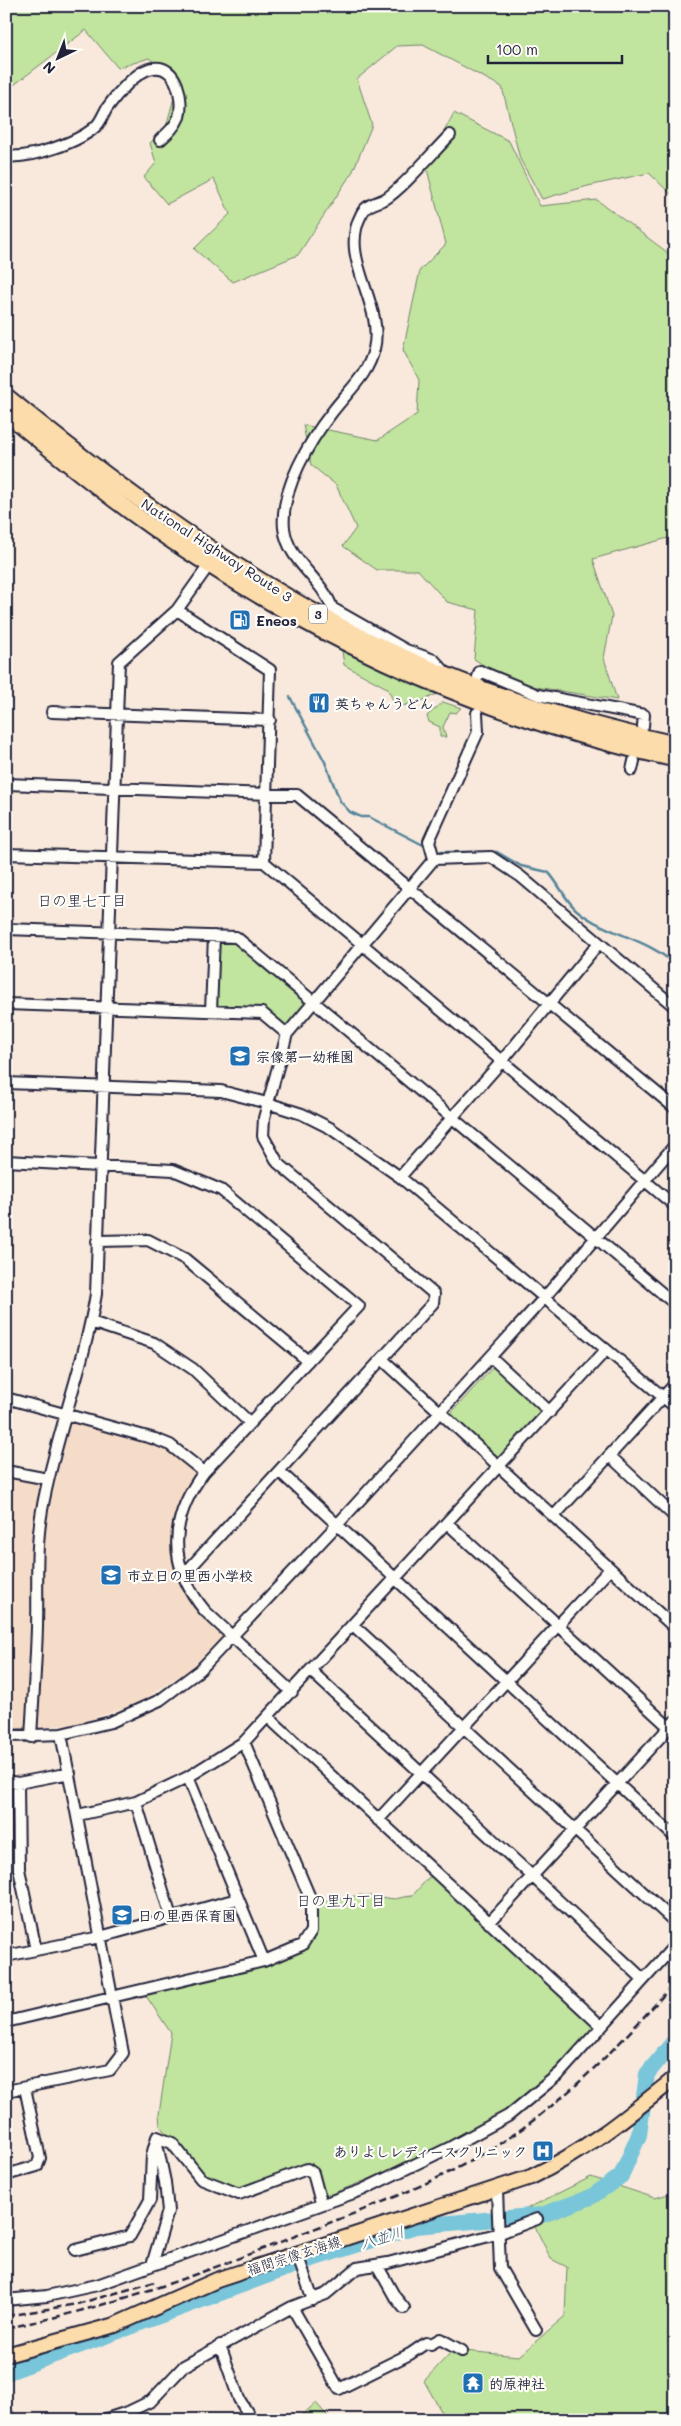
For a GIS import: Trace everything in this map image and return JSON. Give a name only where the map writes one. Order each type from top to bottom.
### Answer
[{"type":"highway","points":[[6,384],[31,405],[82,465]]},
{"type":"highway","name":"National Highway Route 3","points":[[6,396],[82,465],[112,498],[209,565],[310,626],[444,689],[562,730],[675,759]]},
{"type":"highway","name":"National Highway Route 3","points":[[6,413],[214,551],[318,614],[448,675],[569,717],[675,744]]},
{"type":"highway","points":[[6,426],[33,447],[82,465]]},
{"type":"main road","name":"福間宗像玄海線","points":[[6,2356],[114,2325],[217,2280],[298,2257],[531,2177],[576,2153],[616,2125],[675,2078]]},
{"type":"street","points":[[6,156],[35,154],[88,132],[97,125],[114,99],[138,76],[152,68],[160,68],[166,71],[173,78],[181,97],[176,123],[160,140]]},
{"type":"street","points":[[448,675],[434,660],[406,650],[332,608],[328,598],[295,555],[286,539],[284,526],[290,491],[309,444],[332,411],[362,376],[375,347],[374,319],[356,260],[356,230],[361,215],[370,204],[386,198],[450,135]]},
{"type":"street","points":[[31,1737],[37,1626],[37,1552],[48,1479],[91,1322],[96,1294],[119,662],[177,610],[209,565],[214,551]]},
{"type":"street","points":[[177,610],[270,670],[270,720],[264,862]]},
{"type":"street","points":[[478,677],[480,671],[538,695],[644,715],[643,726]]},
{"type":"street","points":[[52,712],[270,720]]},
{"type":"street","points":[[182,1572],[189,1568],[280,1471],[433,1303],[434,1294],[278,1163],[263,1136],[267,1103],[287,1034],[412,888],[434,859],[430,840],[478,732],[477,714]]},
{"type":"street","points":[[6,784],[298,794],[675,1108]]},
{"type":"street","points":[[6,854],[264,862],[675,1206]]},
{"type":"street","points":[[434,859],[491,857],[499,861],[520,876],[675,1006]]},
{"type":"street","points":[[6,929],[236,937],[675,1304]]},
{"type":"street","points":[[212,1011],[214,936]]},
{"type":"street","points":[[400,1177],[502,1061],[599,943]]},
{"type":"street","points":[[6,1004],[262,1013],[287,1034]]},
{"type":"street","points":[[6,1083],[221,1091],[302,1114],[330,1128],[400,1177],[675,1407]]},
{"type":"street","points":[[6,1736],[31,1737],[61,1734],[111,1722],[160,1700],[200,1670],[233,1637],[491,1357],[675,1145]]},
{"type":"street","points":[[6,1161],[173,1170],[221,1190],[358,1306],[204,1472],[192,1489],[178,1522],[179,1560],[182,1572],[194,1597],[233,1637],[292,1692]]},
{"type":"street","points":[[97,1241],[148,1240],[185,1259],[308,1361]]},
{"type":"street","points":[[91,1322],[154,1343],[193,1369],[250,1423]]},
{"type":"street","points":[[78,1815],[136,1802],[188,1777],[244,1742],[606,1350]]},
{"type":"street","points":[[491,1357],[550,1412]]},
{"type":"street","points":[[382,1358],[675,1628]]},
{"type":"street","points":[[554,1516],[675,1384]]},
{"type":"street","points":[[6,1398],[155,1439],[170,1446],[204,1472]]},
{"type":"street","points":[[610,1456],[675,1517]]},
{"type":"street","points":[[6,1471],[48,1479]]},
{"type":"street","points":[[280,1471],[675,1837]]},
{"type":"street","points":[[447,1523],[672,1724],[489,1923]]},
{"type":"street","points":[[378,1820],[610,1569]]},
{"type":"street","points":[[353,1625],[675,1922]]},
{"type":"street","points":[[311,1671],[643,1979]]},
{"type":"street","points":[[268,1717],[601,2026]]},
{"type":"street","points":[[6,2091],[110,2070],[123,2053],[70,1772],[61,1734]]},
{"type":"street","points":[[6,2022],[264,1961],[302,1945],[311,1931],[310,1900],[244,1742]]},
{"type":"street","points":[[6,1782],[18,1783],[70,1772]]},
{"type":"street","points":[[188,1777],[264,1961]]},
{"type":"street","points":[[18,1783],[19,1869],[36,1950]]},
{"type":"street","points":[[136,1802],[171,1916]]},
{"type":"street","points":[[667,1829],[675,1821]]},
{"type":"street","points":[[6,1956],[100,1937],[237,1899]]},
{"type":"street","points":[[6,2300],[47,2296],[97,2285],[321,2202],[362,2190],[418,2164],[508,2116],[560,2073],[675,1945]]},
{"type":"street","points":[[6,2174],[37,2166],[40,2158],[25,2088]]},
{"type":"street","points":[[157,2137],[172,2143],[201,2179],[239,2194],[307,2169],[313,2172],[321,2202]]},
{"type":"street","points":[[75,2250],[130,2236],[150,2200],[152,2155],[157,2137]]},
{"type":"street","points":[[152,2265],[168,2211],[157,2137]]},
{"type":"street","points":[[497,2190],[500,2268],[536,2330]]},
{"type":"street","points":[[103,2420],[117,2418],[151,2402],[184,2366],[292,2307],[326,2294],[358,2268],[377,2265],[500,2233],[537,2219]]},
{"type":"street","points":[[298,2257],[313,2300]]},
{"type":"street","points":[[377,2265],[395,2297],[404,2308]]},
{"type":"street","points":[[292,2307],[339,2389],[413,2352],[426,2343],[431,2344],[440,2339],[462,2351]]},
{"type":"street","points":[[220,2346],[239,2399],[247,2412]]},
{"type":"street","points":[[6,2412],[10,2420]]},
{"type":"shaded area","name":"市立日の里西小学校","points":[[74,1421],[162,1446],[197,1470],[198,1474],[184,1495],[175,1515],[173,1542],[180,1580],[187,1594],[198,1609],[224,1635],[190,1669],[138,1703],[79,1723],[38,1728],[46,1524],[70,1423]]},
{"type":"shaded area","points":[[6,1475],[40,1481],[43,1485],[32,1554],[27,1729],[6,1728]]},
{"type":"green space","points":[[6,6],[675,6],[675,198],[649,173],[588,186],[542,199],[520,159],[502,87],[423,45],[397,46],[357,79],[372,125],[353,171],[298,255],[233,282],[194,249],[230,214],[214,179],[167,204],[144,177],[156,163],[150,143],[166,127],[178,83],[149,58],[118,68],[86,30],[6,91]]},
{"type":"green space","points":[[454,113],[509,141],[540,206],[597,200],[675,258],[675,536],[593,559],[612,616],[604,658],[617,700],[511,683],[474,659],[478,610],[447,602],[418,570],[377,570],[343,546],[356,528],[336,485],[311,465],[303,425],[378,440],[417,414],[419,380],[403,350],[420,270],[446,244],[426,165]]},
{"type":"green space","points":[[342,651],[437,694],[422,701],[402,706],[394,702],[387,688],[344,665]]},
{"type":"green space","points":[[443,702],[461,708],[456,713],[450,712],[443,727],[446,737],[440,737],[440,727],[429,722],[427,716]]},
{"type":"green space","points":[[221,940],[236,941],[307,1001],[307,1005],[289,1025],[284,1026],[263,1008],[218,1008],[215,1004],[218,945]]},
{"type":"green space","points":[[494,1366],[541,1410],[541,1415],[500,1459],[495,1458],[450,1414]]},
{"type":"green space","points":[[429,1877],[433,1877],[592,2023],[593,2028],[556,2072],[499,2115],[471,2132],[414,2160],[326,2196],[321,2192],[312,2163],[238,2190],[198,2173],[160,2126],[159,2114],[171,2033],[144,1993],[267,1966],[304,1948],[318,1902],[361,1895],[395,1899],[413,1895]]},
{"type":"green space","points":[[591,2177],[655,2198],[675,2192],[675,2420],[446,2420],[424,2381],[453,2350],[519,2356],[565,2316],[567,2267],[551,2259],[526,2209]]},
{"type":"green space","points":[[316,2403],[331,2420],[296,2420]]},
{"type":"waterway","points":[[290,697],[325,762],[340,801],[350,812],[361,817],[369,817],[427,847]]},
{"type":"waterway","points":[[436,852],[497,852],[521,866],[548,872],[569,902],[578,911],[602,926],[653,949],[675,965]]},
{"type":"waterway","name":"八並川","points":[[6,2373],[306,2261],[416,2226],[542,2215],[591,2197],[621,2176],[639,2135],[647,2074],[675,2040]]},
{"type":"railway","points":[[6,2328],[83,2310],[157,2288],[385,2201],[466,2164],[516,2133],[580,2082],[675,1982]]},
{"type":"railway","points":[[6,2316],[77,2304],[155,2282]]},
{"type":"place","name":"Eneos","points":[[240,620]]},
{"type":"place","name":"英ちゃんうどん","points":[[319,703]]},
{"type":"place","name":"宗像第一幼稚園","points":[[240,1056]]},
{"type":"place","name":"市立日の里西小学校","points":[[111,1575]]},
{"type":"place","name":"日の里西保育園","points":[[122,1915]]},
{"type":"place","name":"ありよしレディースクリニック","points":[[543,2151]]},
{"type":"place","name":"的原神社","points":[[473,2383]]},
{"type":"district","name":"日の里七丁目","points":[[82,900]]},
{"type":"district","name":"日の里九丁目","points":[[341,1900]]}]
